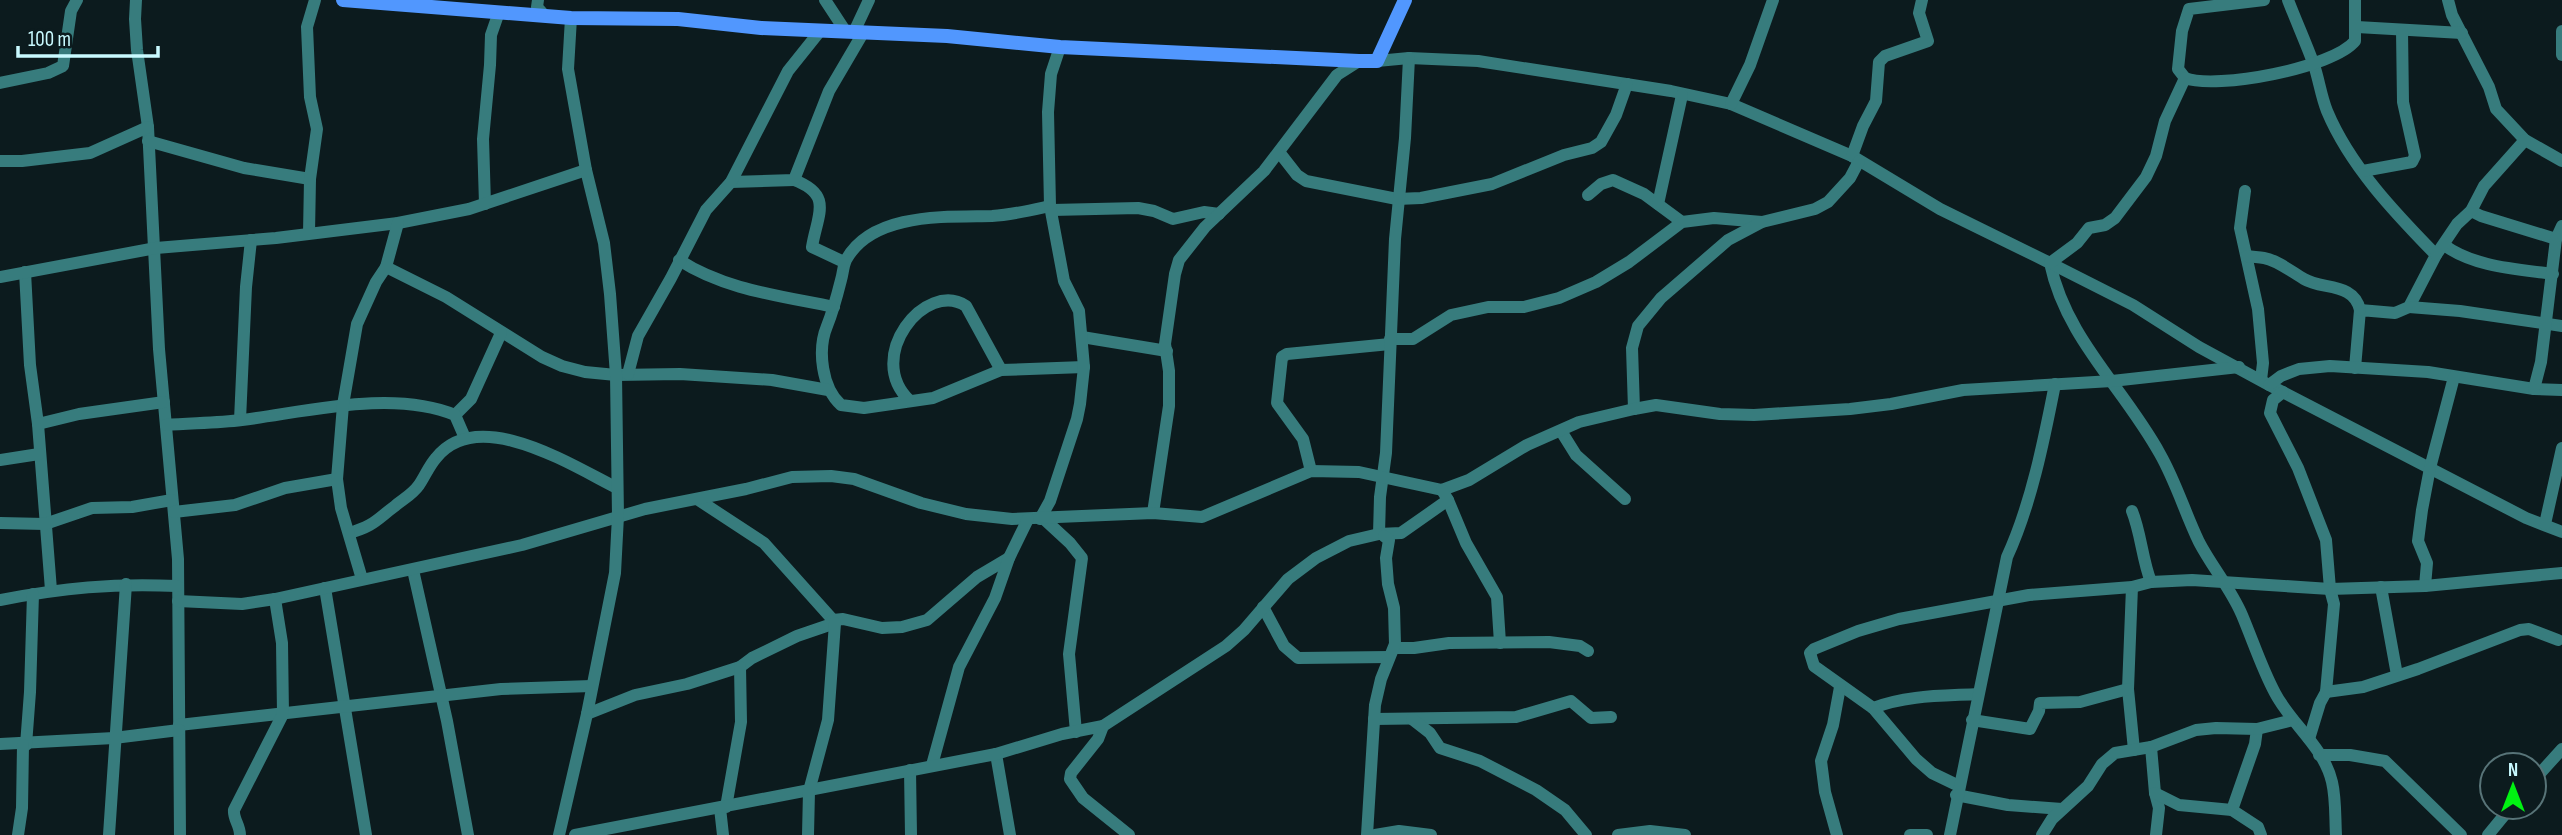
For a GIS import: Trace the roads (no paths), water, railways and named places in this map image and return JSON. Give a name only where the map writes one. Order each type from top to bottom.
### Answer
[{"type":"main road","points":[[343,0],[571,18],[678,19],[820,31],[947,36],[1060,47],[1359,61],[1377,61],[1405,0]]},
{"type":"street","points":[[0,83],[48,72],[63,65],[71,11],[77,0]]},
{"type":"street","points":[[136,0],[136,40],[148,127],[156,248],[159,349],[178,559],[180,835]]},
{"type":"street","points":[[309,233],[310,179],[317,129],[310,97],[307,27],[314,0]]},
{"type":"street","points":[[538,0],[537,7],[545,16]]},
{"type":"street","points":[[825,0],[855,32]]},
{"type":"street","points":[[794,180],[869,0]]},
{"type":"street","points":[[1731,104],[1750,65],[1773,0]]},
{"type":"street","points":[[1634,409],[1632,348],[1638,326],[1661,298],[1728,240],[1762,222],[1815,209],[1828,202],[1850,178],[1863,126],[1876,101],[1879,62],[1885,56],[1928,41],[1919,13],[1922,0]]},
{"type":"street","points":[[2264,0],[2189,9],[2182,31],[2178,69],[2185,78],[2211,82],[2288,71],[2351,45],[2355,41],[2357,27],[2355,0]]},
{"type":"street","points":[[2288,0],[2313,62],[2327,111],[2380,197],[2440,250],[2485,262],[2553,274]]},
{"type":"street","points":[[2448,0],[2452,15],[2489,87],[2497,109],[2525,140],[2562,161]]},
{"type":"street","points":[[485,204],[482,139],[491,35],[499,12]]},
{"type":"street","points":[[559,835],[615,573],[622,374],[604,243],[586,170],[568,69],[571,18]]},
{"type":"street","points":[[2357,27],[2462,33]]},
{"type":"street","points":[[622,374],[638,336],[706,210],[731,182],[788,71],[820,31]]},
{"type":"street","points":[[2363,172],[2412,162],[2415,156],[2403,102],[2402,31]]},
{"type":"street","points":[[2562,31],[2562,55]]},
{"type":"street","points":[[932,765],[959,667],[1001,586],[1009,558],[1050,501],[1077,419],[1084,368],[1079,311],[1064,281],[1051,208],[1048,112],[1051,74],[1060,47]]},
{"type":"street","points":[[1377,61],[1409,58],[1478,61],[1671,91],[1731,104],[1855,159],[1940,209],[2133,305],[2199,347],[2265,383],[2526,518],[2562,532]]},
{"type":"street","points":[[1382,535],[1380,498],[1387,453],[1397,199],[1405,138],[1409,58]]},
{"type":"street","points":[[1153,513],[1169,406],[1166,344],[1179,260],[1205,227],[1264,171],[1336,75],[1359,61]]},
{"type":"street","points":[[2050,263],[2077,243],[2089,228],[2105,225],[2127,204],[2146,177],[2156,156],[2165,121],[2185,78]]},
{"type":"street","points":[[1279,152],[1297,175],[1306,181],[1397,199],[1421,198],[1492,184],[1564,155],[1592,148],[1601,142],[1607,132],[1627,84]]},
{"type":"street","points":[[1658,204],[1682,95]]},
{"type":"street","points":[[0,161],[90,153],[148,127]]},
{"type":"street","points":[[2409,307],[2457,224],[2471,211],[2484,186],[2525,140]]},
{"type":"street","points":[[148,141],[244,168],[310,179]]},
{"type":"street","points":[[0,277],[156,248],[196,246],[398,223],[485,204],[586,170]]},
{"type":"street","points":[[731,182],[794,180],[810,186],[819,199],[812,247],[844,262]]},
{"type":"street","points":[[1588,195],[1601,184],[1613,180],[1644,194],[1682,222]]},
{"type":"street","points":[[2245,191],[2240,228],[2258,309],[2265,383]]},
{"type":"street","points":[[1084,368],[1001,370],[933,398],[851,408],[841,405],[828,390],[822,351],[844,262],[858,244],[912,219],[948,215],[994,216],[1051,208],[1138,208],[1173,219],[1204,212],[1219,214]]},
{"type":"street","points":[[2471,211],[2556,239]]},
{"type":"street","points":[[1311,471],[1303,439],[1277,403],[1282,357],[1287,354],[1413,339],[1451,315],[1488,307],[1524,307],[1559,298],[1596,282],[1629,262],[1682,222],[1714,218],[1762,222]]},
{"type":"street","points":[[362,579],[341,508],[337,479],[343,405],[357,324],[376,282],[386,267],[398,223]]},
{"type":"street","points":[[2534,390],[2541,362],[2556,239],[2562,226]]},
{"type":"street","points":[[240,420],[246,287],[251,240]]},
{"type":"street","points":[[2247,256],[2266,258],[2306,280],[2336,287],[2351,294],[2360,310],[2355,368]]},
{"type":"street","points":[[679,260],[701,274],[728,284],[834,307]]},
{"type":"street","points":[[2050,263],[2056,288],[2069,320],[2083,344],[2132,408],[2161,456],[2200,542],[2241,611],[2275,694],[2319,755],[2332,782],[2336,835]]},
{"type":"street","points":[[386,267],[473,312],[501,333],[562,366],[585,372],[772,380],[828,390]]},
{"type":"street","points":[[25,272],[30,365],[38,424],[51,590]]},
{"type":"street","points":[[910,401],[895,378],[892,355],[903,330],[915,315],[939,303],[958,301],[966,306],[1001,370]]},
{"type":"street","points":[[2360,310],[2395,313],[2409,307],[2460,311],[2562,326]]},
{"type":"street","points":[[455,415],[471,400],[501,333]]},
{"type":"street","points":[[1082,337],[1167,351]]},
{"type":"street","points":[[2265,383],[2298,369],[2323,366],[2428,372],[2534,390],[2562,390]]},
{"type":"street","points":[[575,835],[635,830],[723,807],[996,754],[1103,726],[1226,646],[1244,630],[1288,579],[1316,558],[1349,541],[1401,533],[1445,495],[1469,480],[1527,445],[1579,422],[1656,405],[1720,414],[1754,415],[1850,409],[1962,390],[2112,382],[2239,367]]},
{"type":"street","points":[[2425,586],[2427,563],[2418,541],[2430,468],[2454,377]]},
{"type":"street","points":[[1950,835],[2007,557],[2016,538],[2038,461],[2055,384]]},
{"type":"street","points":[[2283,392],[2273,400],[2270,413],[2298,468],[2322,526],[2334,604],[2326,692],[2309,739]]},
{"type":"street","points":[[38,424],[79,414],[164,402]]},
{"type":"street","points":[[166,425],[240,420],[343,405],[416,404],[455,415]]},
{"type":"street","points":[[455,415],[465,438]]},
{"type":"street","points":[[1560,431],[1576,455],[1625,499]]},
{"type":"street","points":[[349,533],[369,527],[402,502],[418,487],[436,456],[448,445],[465,438],[504,437],[617,488]]},
{"type":"street","points":[[2544,524],[2562,448]]},
{"type":"street","points":[[0,460],[39,454]]},
{"type":"street","points":[[178,601],[242,604],[275,600],[522,545],[618,516],[792,477],[831,476],[854,479],[922,503],[966,514],[1037,519],[1153,513],[1202,517],[1311,471],[1341,470],[1384,476],[1445,495],[1466,543],[1497,597],[1500,643]]},
{"type":"street","points":[[0,523],[45,524],[92,508],[235,505],[285,488],[337,479]]},
{"type":"street","points":[[697,499],[764,543],[834,622],[828,720],[809,791],[808,835]]},
{"type":"street","points":[[2132,511],[2137,523],[2143,564],[2151,582]]},
{"type":"street","points":[[1037,519],[1070,543],[1082,558],[1069,654],[1076,732]]},
{"type":"street","points":[[1367,835],[1374,719],[1379,685],[1392,652],[1395,619],[1386,558],[1389,540],[1382,535]]},
{"type":"street","points":[[587,714],[635,695],[687,684],[740,667],[752,658],[797,636],[844,619],[881,628],[927,620],[977,578],[1009,558]]},
{"type":"street","points":[[413,569],[442,696],[468,835]]},
{"type":"street","points":[[2062,809],[2008,805],[1957,791],[1916,759],[1873,708],[1814,666],[1810,653],[1858,631],[1899,619],[2029,595],[2132,587],[2151,582],[2192,580],[2330,589],[2425,586],[2562,573]]},
{"type":"street","points":[[0,600],[51,590],[126,584],[177,586]]},
{"type":"street","points":[[109,835],[126,584]]},
{"type":"street","points":[[2132,587],[2128,689],[2134,750]]},
{"type":"street","points":[[2381,587],[2397,676]]},
{"type":"street","points":[[325,589],[366,835]]},
{"type":"street","points":[[18,835],[30,692],[33,594]]},
{"type":"street","points":[[240,835],[234,810],[283,714],[282,643],[275,600]]},
{"type":"street","points":[[1263,607],[1284,646],[1298,658],[1392,652],[1450,643],[1549,642],[1580,646],[1588,651]]},
{"type":"street","points":[[2326,692],[2363,687],[2520,630],[2529,629],[2558,640]]},
{"type":"street","points":[[723,835],[723,807],[741,722],[740,667]]},
{"type":"street","points":[[0,744],[24,745],[114,738],[346,706],[501,689],[592,685]]},
{"type":"street","points":[[1837,835],[1825,792],[1821,761],[1833,725],[1840,687]]},
{"type":"street","points":[[1972,720],[2030,729],[2040,703],[2080,702],[2128,689]]},
{"type":"street","points":[[1873,708],[1909,698],[1978,694]]},
{"type":"street","points":[[1374,719],[1516,717],[1570,701],[1591,718],[1611,717]]},
{"type":"street","points":[[1412,719],[1430,733],[1440,748],[1480,761],[1536,790],[1565,810],[1583,834]]},
{"type":"street","points":[[2047,833],[2062,809],[2088,786],[2108,758],[2115,753],[2151,747],[2196,730],[2257,729],[2293,720]]},
{"type":"street","points":[[1103,726],[1098,739],[1073,770],[1070,779],[1083,798],[1107,819],[1131,834]]},
{"type":"street","points":[[2232,810],[2248,757],[2255,744],[2257,729]]},
{"type":"street","points":[[2151,747],[2159,808],[2156,835]]},
{"type":"street","points":[[2548,764],[2562,749]]},
{"type":"street","points":[[996,754],[1010,835]]},
{"type":"street","points":[[2319,755],[2350,755],[2385,761],[2462,835]]},
{"type":"street","points":[[910,770],[911,835]]},
{"type":"street","points":[[2155,793],[2179,805],[2232,810],[2258,827],[2261,835]]},
{"type":"street","points":[[2488,835],[2500,821]]},
{"type":"street","points":[[1375,835],[1399,831],[1431,835]]},
{"type":"street","points":[[1618,835],[1650,831],[1685,835]]},
{"type":"street","points":[[1910,835],[1927,835]]}]
